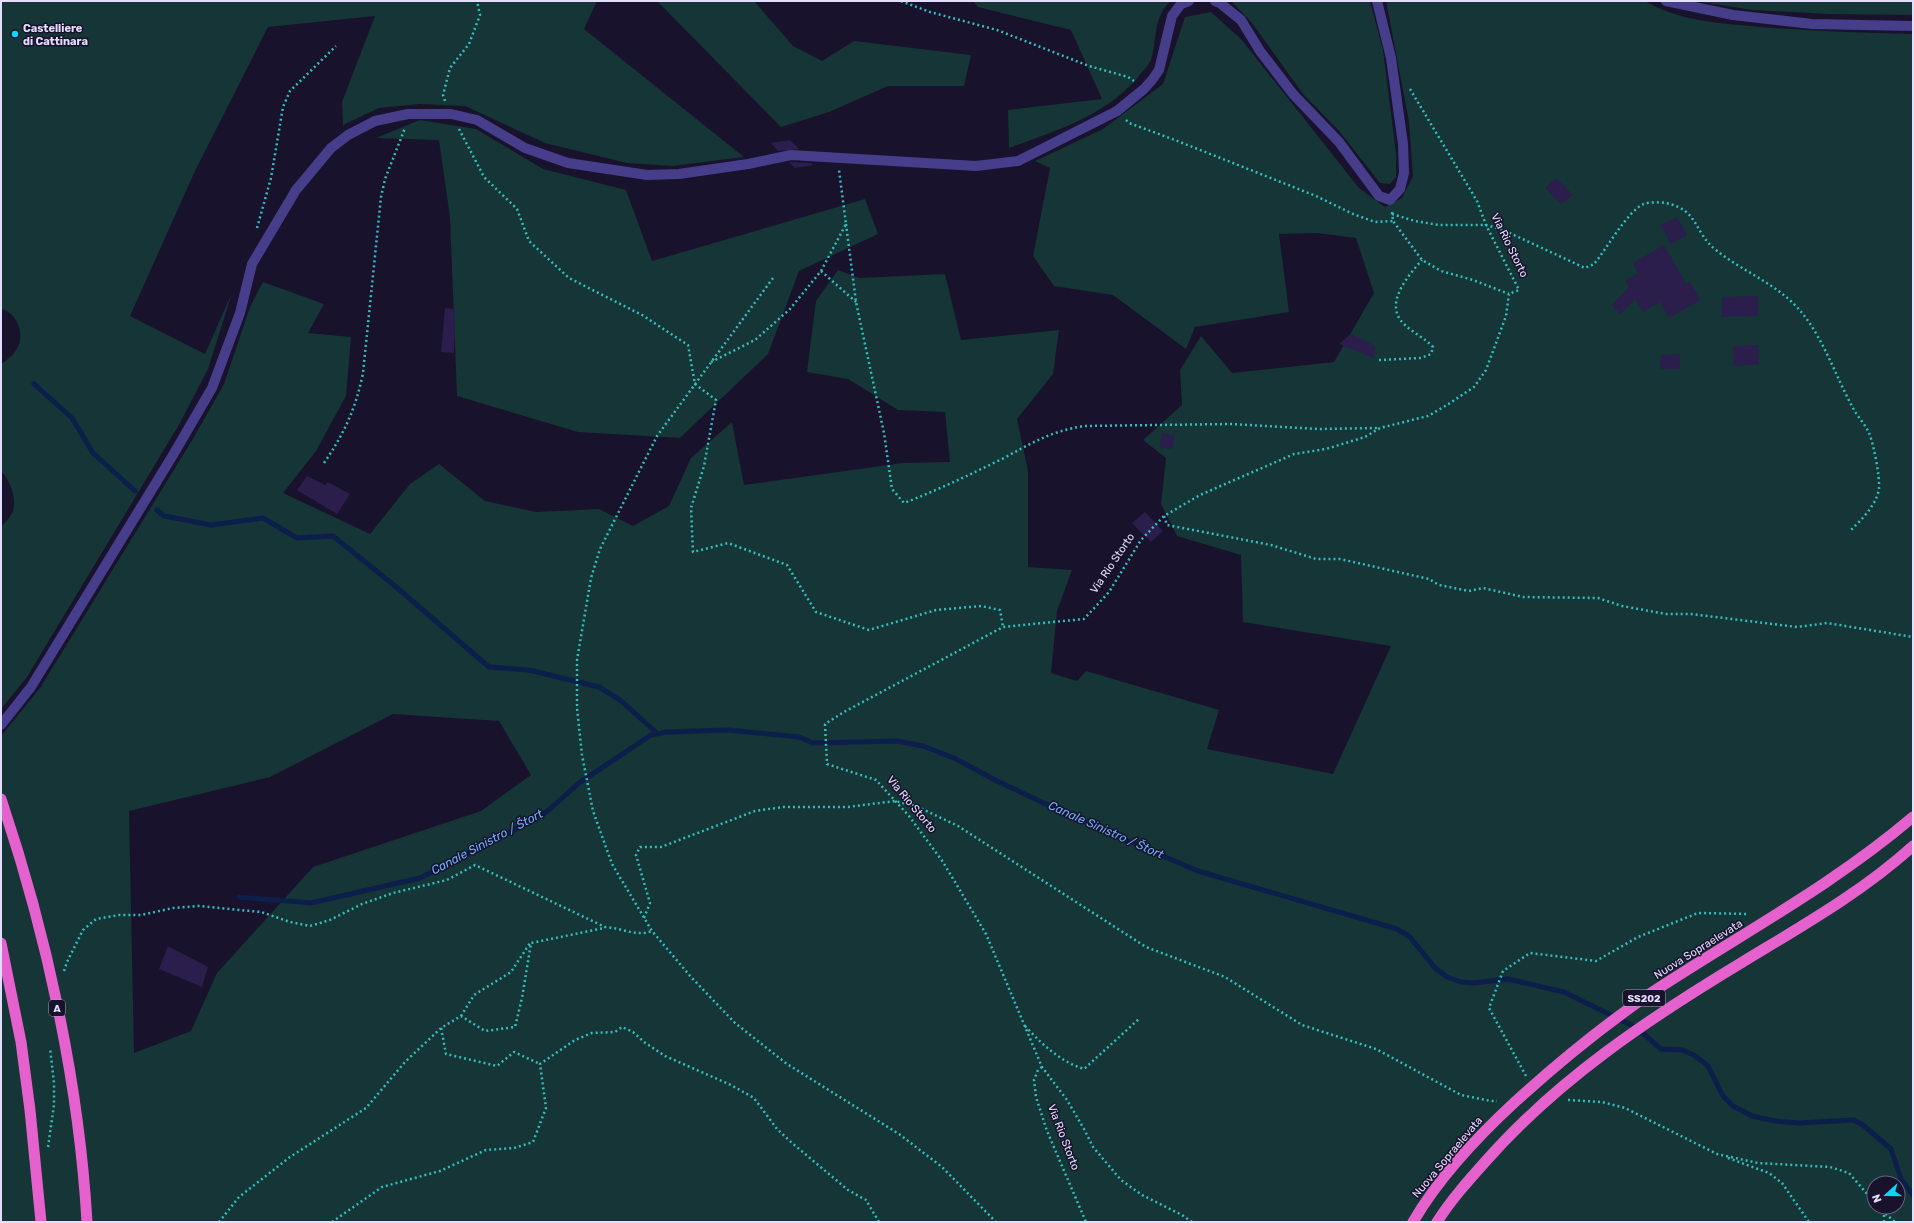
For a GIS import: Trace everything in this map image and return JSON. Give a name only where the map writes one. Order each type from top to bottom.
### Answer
[{"type":"highway","name":"A","points":[[1,799],[30,894],[59,1014],[80,1153],[87,1222]]},
{"type":"highway","name":"Nuova Sopraelevata","points":[[1413,1222],[1420,1210],[1463,1155],[1497,1119],[1550,1070],[1594,1035],[1656,990],[1766,922],[1846,869],[1883,843],[1913,817]]},
{"type":"highway","name":"SS202","points":[[1437,1222],[1466,1183],[1502,1142],[1538,1107],[1589,1065],[1657,1016],[1825,912],[1869,882],[1913,846]]},
{"type":"highway","points":[[1,943],[12,990],[23,1057],[30,1110],[41,1222]]},
{"type":"street","points":[[1,725],[31,687],[173,456],[212,388],[240,313],[252,264],[296,190],[331,148],[348,135],[375,121],[408,114],[451,114],[477,120],[525,148],[568,163],[647,175],[680,174],[748,164],[791,155],[837,156],[976,166],[1018,161],[1117,111],[1144,89],[1158,70],[1172,16],[1182,4],[1189,1]]},
{"type":"street","points":[[1215,1],[1220,3],[1241,20],[1260,51],[1293,94],[1340,142],[1379,196],[1390,200],[1400,189],[1404,173],[1403,144],[1391,58],[1376,1]]},
{"type":"street","points":[[1666,1],[1733,15],[1812,24],[1913,26]]},
{"type":"path","points":[[476,1],[480,15],[470,44],[450,68],[443,95],[451,114],[484,177],[517,209],[528,241],[569,278],[642,315],[688,345],[695,384],[716,400],[704,466],[690,508],[693,552],[728,543],[787,564],[816,612],[869,630],[936,610],[981,606],[1000,610],[1003,627]]},
{"type":"path","points":[[900,1],[930,12],[997,30],[1089,66],[1128,77],[1144,89]]},
{"type":"path","points":[[256,234],[271,178],[283,107],[290,91],[336,46]]},
{"type":"path","name":"Via Rio Storto","points":[[1086,1222],[1047,1131],[1036,1097],[1034,1080],[1038,1070],[1042,1067],[986,934],[943,862],[909,816],[876,780],[827,764],[826,724],[844,712],[1003,627],[1084,619],[1109,592],[1141,540],[1164,516],[1200,495],[1294,454],[1326,449],[1365,438],[1380,428],[1428,416],[1474,387],[1486,370],[1506,316],[1509,294],[1519,290],[1486,225],[1477,201],[1407,84]]},
{"type":"path","points":[[1117,111],[1129,123],[1316,196],[1352,214],[1375,222],[1393,221],[1422,260],[1442,271],[1473,280],[1509,294]]},
{"type":"path","points":[[324,463],[341,439],[359,396],[363,373],[380,197],[392,161],[404,133],[408,114]]},
{"type":"path","points":[[837,156],[856,302],[884,433],[892,489],[904,503],[935,491],[1037,439],[1064,429],[1097,426],[1231,424],[1318,429],[1380,428]]},
{"type":"path","points":[[1392,214],[1415,221],[1439,225],[1486,225],[1501,229],[1585,268],[1594,264],[1630,215],[1644,204],[1662,202],[1678,205],[1690,214],[1701,233],[1715,250],[1787,297],[1801,311],[1829,358],[1853,408],[1869,433],[1879,489],[1867,512],[1850,532]]},
{"type":"path","points":[[710,362],[755,340],[790,309],[821,271],[846,224]]},
{"type":"path","points":[[1379,360],[1422,358],[1432,354],[1434,347],[1427,340],[1403,324],[1398,313],[1396,302],[1399,290],[1410,273],[1422,260]]},
{"type":"path","points":[[821,271],[856,302]]},
{"type":"path","points":[[773,278],[657,436],[600,549],[590,578],[577,660],[577,708],[582,755],[592,812],[612,864],[652,931],[691,977],[735,1023],[787,1064],[899,1134],[942,1166],[996,1222]]},
{"type":"path","points":[[1164,516],[1167,524],[1271,545],[1316,559],[1340,559],[1429,579],[1439,585],[1469,591],[1483,588],[1523,597],[1598,598],[1622,606],[1666,614],[1691,614],[1797,627],[1828,623],[1913,637]]},
{"type":"path","points":[[644,918],[650,903],[636,855],[640,847],[661,847],[755,811],[783,807],[848,807],[895,801],[916,806],[958,826],[1146,947],[1225,977],[1302,1025],[1376,1049],[1461,1095],[1491,1101],[1499,1101]]},
{"type":"path","points":[[63,976],[67,962],[83,930],[96,920],[119,915],[141,915],[173,908],[199,906],[261,912],[290,922],[310,926],[330,920],[362,904],[393,893],[447,880],[475,865],[605,927]]},
{"type":"path","points":[[1528,1080],[1489,1008],[1503,971],[1530,953],[1596,962],[1638,937],[1698,913],[1756,914]]},
{"type":"path","points":[[219,1222],[239,1197],[284,1161],[366,1108],[405,1062],[441,1028],[461,1016],[474,995],[511,972],[531,943],[605,927],[618,928],[642,935],[652,931]]},
{"type":"path","points":[[461,1016],[485,1031],[515,1027],[522,998],[531,943]]},
{"type":"path","points":[[1023,1024],[1043,1045],[1069,1064],[1084,1069],[1140,1018]]},
{"type":"path","points":[[540,1064],[575,1040],[592,1033],[615,1032],[622,1027],[633,1032],[644,1042],[665,1056],[731,1085],[754,1098],[777,1129],[792,1143],[848,1190],[866,1200],[879,1222]]},
{"type":"path","points":[[441,1028],[446,1054],[497,1066],[514,1052],[540,1064]]},
{"type":"path","points":[[48,1149],[54,1090],[50,1046]]},
{"type":"path","points":[[332,1222],[382,1187],[440,1171],[486,1150],[514,1148],[533,1142],[546,1108],[540,1064]]},
{"type":"path","points":[[1042,1067],[1067,1100],[1093,1147],[1121,1180],[1142,1195],[1182,1215],[1192,1222]]},
{"type":"path","points":[[1562,1100],[1602,1102],[1625,1108],[1717,1154],[1769,1173],[1782,1184],[1809,1222]]},
{"type":"path","points":[[1717,1154],[1758,1163],[1830,1167],[1849,1173],[1866,1193]]},
{"type":"path","points":[[1886,1215],[1896,1222]]},
{"type":"green space","points":[[1,1],[597,1],[584,29],[744,157],[673,166],[627,163],[545,143],[465,106],[420,104],[379,108],[343,125],[342,102],[375,16],[268,27],[195,171],[130,316],[205,354],[232,293],[208,369],[180,423],[27,677],[1,709],[1,527],[11,515],[14,498],[10,485],[1,471],[1,364],[16,350],[19,344],[20,333],[17,322],[14,318],[6,311],[1,309]]},
{"type":"green space","points":[[657,1],[754,1],[793,46],[822,61],[854,41],[971,55],[964,86],[888,86],[829,112],[781,127]]},
{"type":"green space","points":[[973,1],[1171,1],[1165,7],[1158,21],[1151,60],[1129,87],[1099,110],[1082,119],[1064,128],[1009,148],[1008,110],[1102,99],[1071,30],[978,7]]},
{"type":"green space","points":[[1231,1],[1370,1],[1383,50],[1396,153],[1396,177],[1390,184],[1380,183],[1339,131],[1303,94],[1252,23]]},
{"type":"green space","points":[[1386,1],[1645,1],[1673,13],[1716,23],[1798,30],[1913,34],[1913,1222],[1,1222],[1,736],[40,688],[194,437],[224,384],[250,307],[263,282],[324,304],[308,333],[351,337],[346,396],[316,451],[283,493],[370,534],[410,484],[439,464],[485,501],[536,512],[599,509],[633,526],[669,506],[691,458],[732,422],[744,485],[903,463],[950,462],[945,412],[898,410],[848,379],[807,372],[816,301],[838,270],[859,278],[945,274],[961,340],[1059,330],[1053,374],[1017,419],[1028,471],[1028,567],[1072,570],[1057,611],[1051,673],[1077,681],[1086,671],[1219,710],[1207,749],[1333,774],[1391,646],[1243,622],[1241,555],[1177,536],[1161,504],[1166,458],[1143,440],[1182,405],[1180,370],[1201,336],[1232,373],[1334,362],[1374,293],[1356,238],[1317,233],[1279,234],[1289,312],[1195,327],[1186,349],[1113,295],[1054,286],[1033,256],[1050,168],[1035,161],[1103,129],[1163,84],[1185,17],[1211,12],[1241,39],[1359,188],[1385,207],[1402,198],[1413,176],[1409,122]],"holes":[[[393,714],[499,721],[531,775],[481,811],[313,867],[217,973],[191,1031],[134,1053],[129,811],[270,777]]]},
{"type":"green space","points":[[1695,1],[1913,1],[1913,15],[1829,14],[1752,10]]},
{"type":"green space","points":[[420,120],[476,129],[543,169],[626,190],[652,261],[865,199],[878,234],[799,271],[768,354],[680,438],[578,432],[457,396],[450,217],[439,140],[376,138]]},
{"type":"building","points":[[790,140],[799,149],[778,151],[771,143]]},
{"type":"building","points":[[789,162],[811,163],[813,165],[795,168]]},
{"type":"building","points":[[1556,178],[1573,195],[1561,204],[1545,188]]},
{"type":"building","points":[[1677,217],[1687,235],[1671,244],[1661,225]]},
{"type":"building","points":[[1664,245],[1686,284],[1690,282],[1700,300],[1669,318],[1660,302],[1643,312],[1635,299],[1621,314],[1611,305],[1629,287],[1625,281],[1638,273],[1633,263]]},
{"type":"building","points":[[1758,296],[1758,316],[1722,317],[1722,297]]},
{"type":"building","points":[[445,308],[455,309],[454,353],[441,352]]},
{"type":"building","points":[[1351,334],[1375,346],[1374,358],[1339,344]]},
{"type":"building","points":[[1758,345],[1759,364],[1734,366],[1733,346]]},
{"type":"building","points":[[1680,354],[1680,369],[1660,369],[1661,355]]},
{"type":"building","points":[[1162,433],[1174,435],[1173,449],[1160,448]]},
{"type":"building","points":[[307,476],[325,485],[328,482],[350,494],[337,514],[297,490]]},
{"type":"building","points":[[1145,512],[1163,531],[1151,542],[1132,523]]},
{"type":"building","points":[[168,946],[208,967],[202,987],[159,969]]},
{"type":"waterway","points":[[34,384],[72,418],[93,453],[135,491]]},
{"type":"waterway","points":[[157,510],[164,516],[211,525],[263,518],[297,538],[333,536],[395,586],[489,667],[529,670],[599,687],[620,700],[657,733]]},
{"type":"waterway","name":"Canale Sinistro / Štort","points":[[239,897],[311,903],[420,878],[541,816],[579,783],[651,735],[667,732],[728,730],[799,737],[813,743],[897,741],[923,746],[954,758],[997,781],[1093,826],[1198,871],[1397,929],[1410,937],[1435,968],[1447,977],[1461,982],[1474,983],[1508,979],[1564,992],[1637,1028],[1661,1049],[1682,1050],[1694,1055],[1708,1066],[1723,1096],[1733,1106],[1752,1116],[1775,1121],[1798,1123],[1854,1120],[1863,1125],[1891,1149],[1901,1179],[1913,1195]]},
{"type":"place","name":"Castelliere di Cattinara","points":[[15,34]]}]
